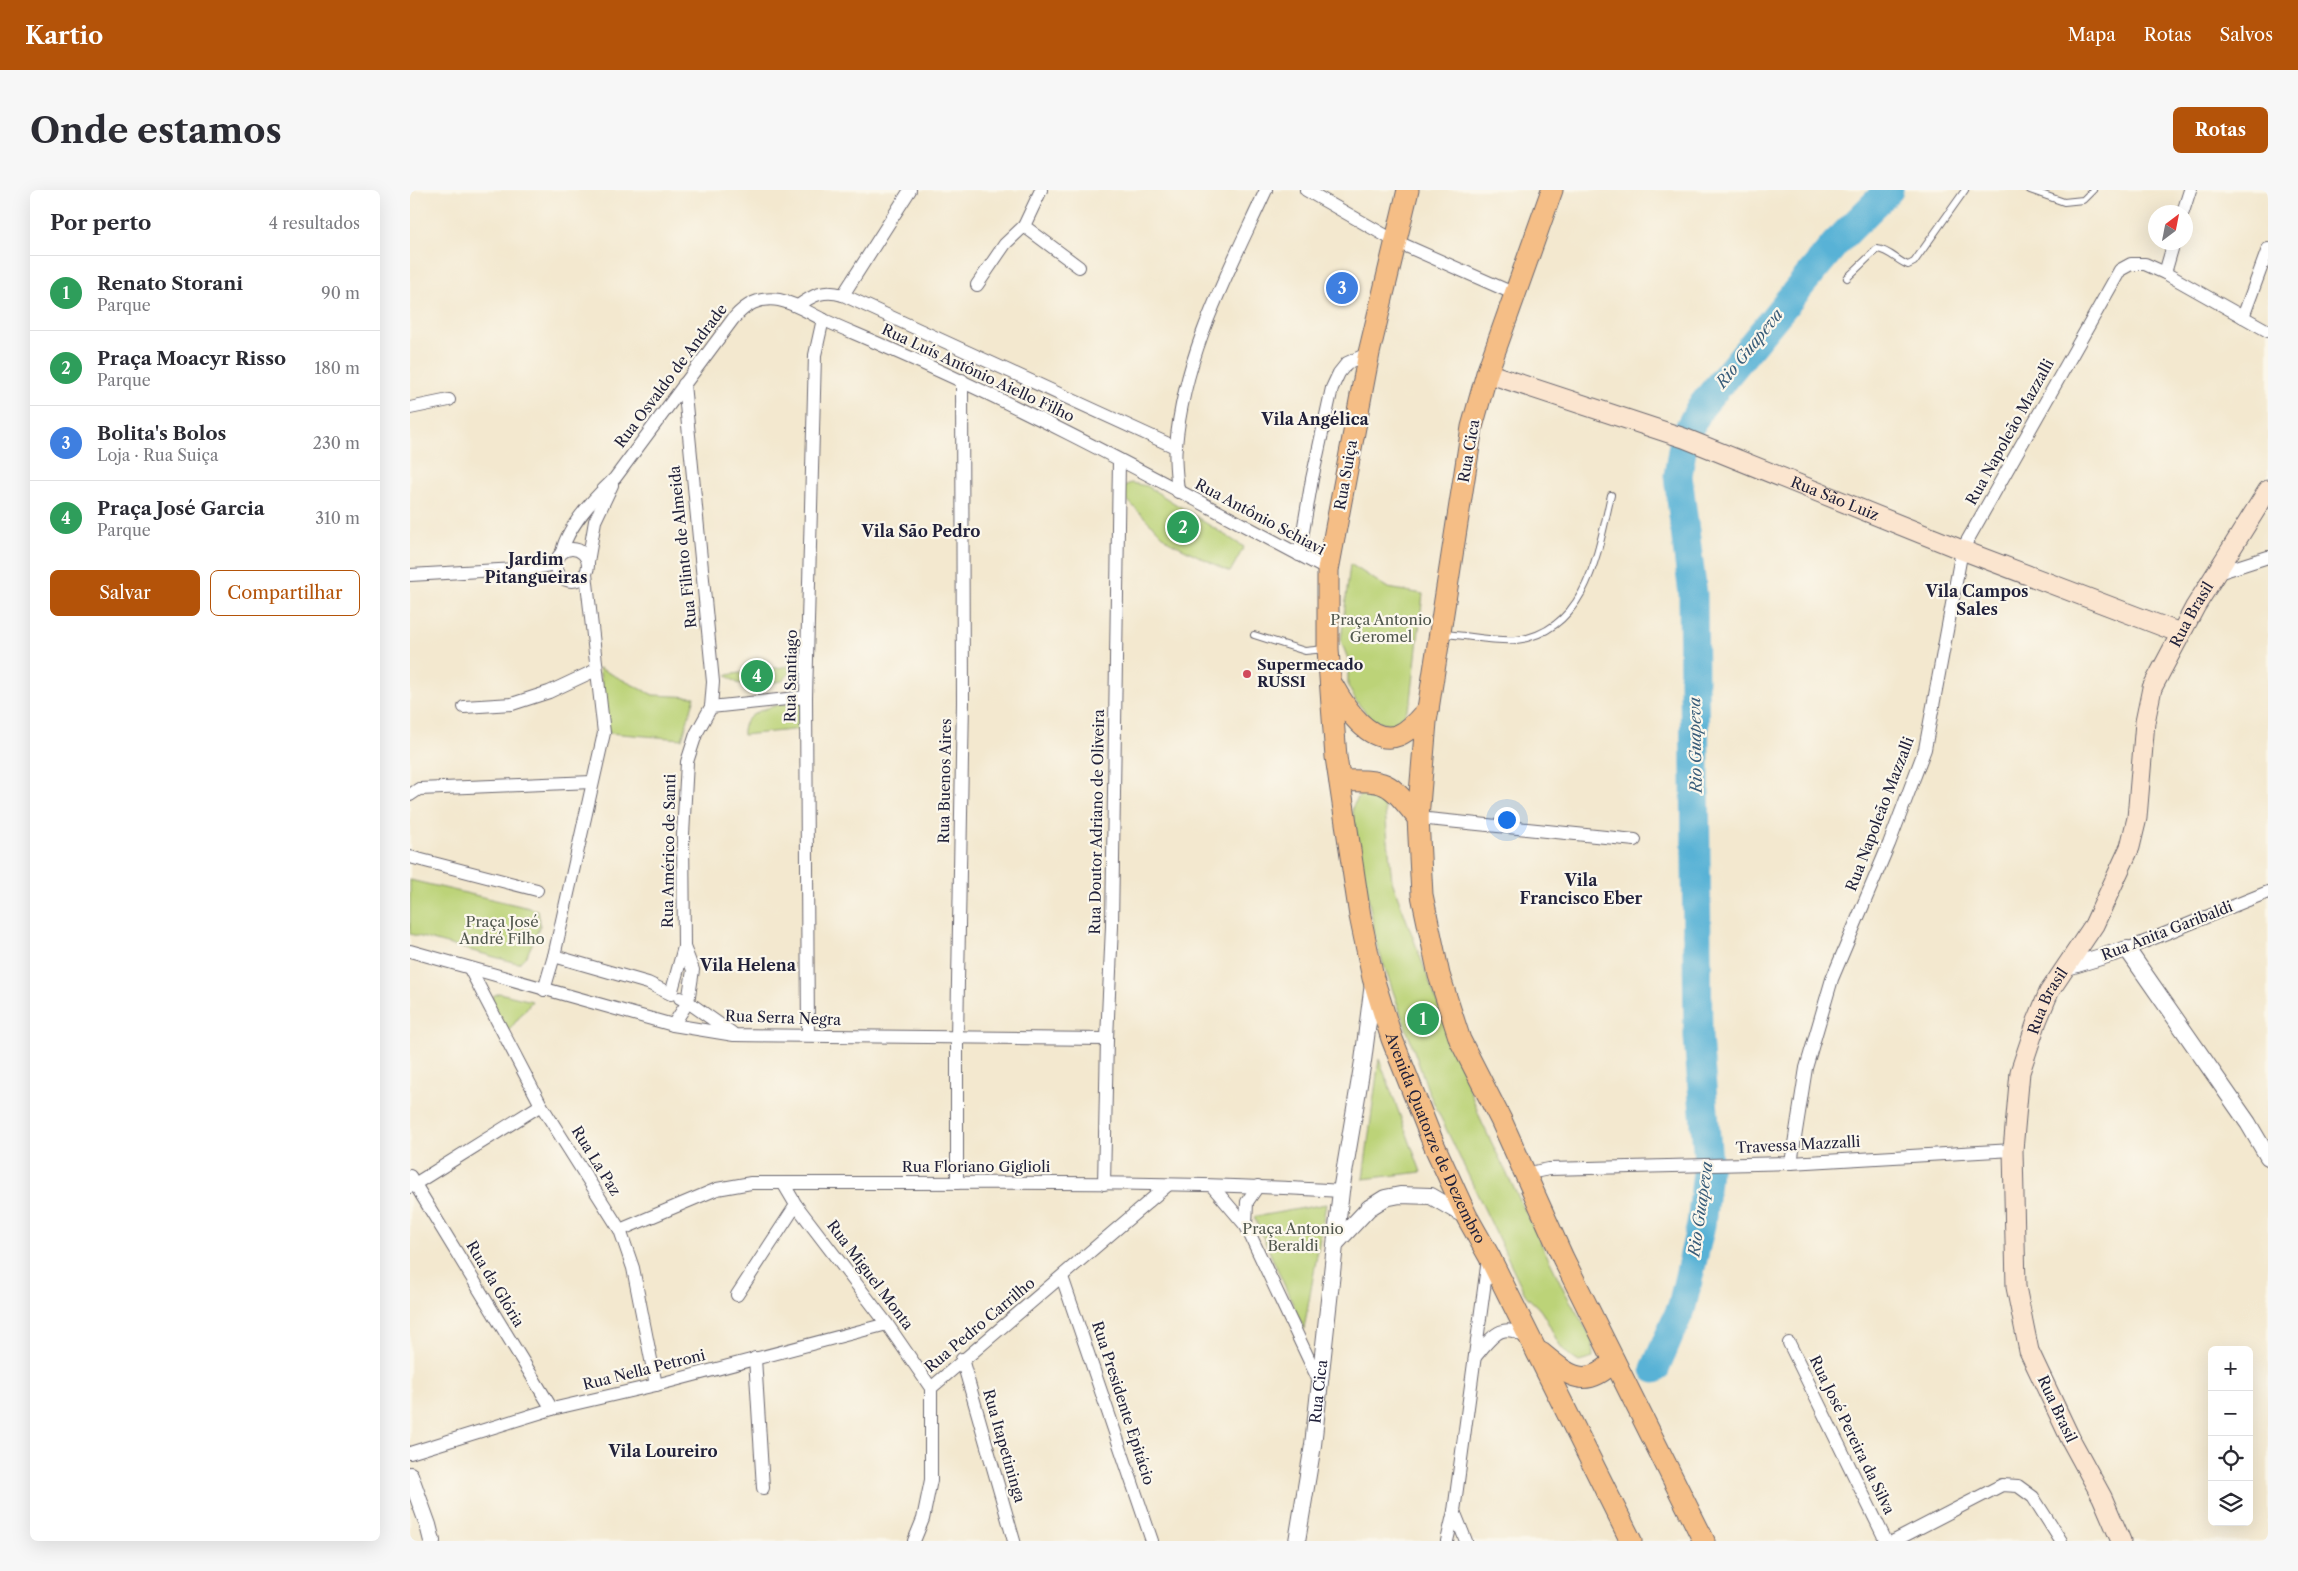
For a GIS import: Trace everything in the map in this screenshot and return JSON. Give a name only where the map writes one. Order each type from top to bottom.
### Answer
[{"type":"main road","name":"Rua Suiça","points":[[1332,705],[1328,649],[1328,570],[1369,353],[1408,190]]},
{"type":"main road","name":"Rua Cica","points":[[1427,715],[1472,427],[1487,374],[1514,294],[1552,190]]},
{"type":"main road","name":"Rua São Luiz","points":[[1487,374],[1702,445],[1962,550],[2180,633]]},
{"type":"main road","name":"Rua Brasil","points":[[2121,1541],[2102,1497],[2072,1442],[2030,1351],[2016,1288],[2013,1150],[2020,1072],[2049,992],[2094,924],[2130,847],[2137,818],[2145,722],[2152,688],[2180,633],[2268,490]]},
{"type":"main road","points":[[1331,683],[1344,707],[1358,722],[1372,732],[1398,736],[1427,715]]},
{"type":"main road","name":"Avenida Quatorze de Dezembro","points":[[1332,705],[1340,781],[1360,916],[1373,978],[1392,1039],[1434,1146],[1467,1217],[1489,1256],[1631,1541]]},
{"type":"main road","points":[[1427,715],[1418,818],[1422,895],[1439,975],[1460,1040],[1501,1120],[1524,1174],[1614,1361],[1704,1541]]},
{"type":"main road","points":[[1340,781],[1380,782],[1391,787],[1418,818]]},
{"type":"main road","points":[[1535,1348],[1564,1372],[1582,1378],[1598,1375],[1614,1361]]},
{"type":"street","points":[[843,295],[910,190]]},
{"type":"street","points":[[977,285],[1000,250],[1024,226],[1041,190]]},
{"type":"street","points":[[1178,492],[1176,447],[1189,368],[1201,334],[1266,190]]},
{"type":"street","points":[[1306,190],[1395,241],[1514,294]]},
{"type":"street","points":[[2185,205],[2190,190]]},
{"type":"street","points":[[1024,226],[1079,267]]},
{"type":"street","points":[[2243,317],[2268,249]]},
{"type":"street","points":[[2172,250],[2165,272],[2268,331]]},
{"type":"street","name":"Rua Napoleão Mazzalli","points":[[1790,1163],[1806,1068],[1832,979],[1889,844],[1925,749],[1962,550],[2120,270],[2131,264],[2145,264],[2165,272]]},
{"type":"street","points":[[798,306],[819,293],[826,292],[843,295],[1176,447]]},
{"type":"street","name":"Rua Luís Antônio Aiello Filho","points":[[758,300],[779,300],[798,306],[823,319],[962,380],[1044,420],[1178,492]]},
{"type":"street","name":"Rua Osvaldo de Andrade","points":[[562,552],[564,541],[597,495],[615,478],[733,319],[744,307],[758,300]]},
{"type":"street","name":"Rua Santiago","points":[[808,1035],[806,697],[815,355],[823,319]]},
{"type":"street","points":[[1299,555],[1315,462],[1332,388],[1339,373],[1347,363],[1369,353]]},
{"type":"street","name":"Rua Buenos Aires","points":[[957,1183],[957,1038],[963,702],[962,380]]},
{"type":"street","name":"Rua Filinto de Almeida","points":[[684,384],[713,682],[711,707]]},
{"type":"street","points":[[410,408],[449,400]]},
{"type":"street","name":"Rua Doutor Adriano de Oliveira","points":[[1104,1184],[1112,926],[1119,460]]},
{"type":"street","name":"Rua Osvaldo de Andrade","points":[[544,990],[554,956],[604,733],[596,670],[587,568],[595,521],[615,478]]},
{"type":"street","name":"Rua Antônio Schiavi","points":[[1178,492],[1328,570]]},
{"type":"street","points":[[410,576],[536,568],[555,564],[562,552],[567,550],[577,550],[585,555],[587,568],[581,579],[568,580],[559,574],[555,564]]},
{"type":"street","points":[[2215,574],[2268,558]]},
{"type":"street","points":[[464,706],[512,704],[549,692],[596,670]]},
{"type":"street","points":[[711,707],[806,697]]},
{"type":"street","name":"Rua Américo de Santi","points":[[684,947],[683,835],[687,762],[696,734],[711,707]]},
{"type":"street","points":[[410,795],[419,788],[592,782]]},
{"type":"street","points":[[1418,818],[1635,840]]},
{"type":"street","points":[[410,857],[537,890]]},
{"type":"street","name":"Rua Anita Garibaldi","points":[[2064,968],[2127,948],[2268,892]]},
{"type":"street","points":[[671,994],[684,947]]},
{"type":"street","points":[[673,1025],[688,1002],[693,970],[684,947]]},
{"type":"street","points":[[2127,948],[2248,1123],[2268,1157]]},
{"type":"street","name":"Rua Serra Negra","points":[[410,951],[673,1025],[734,1035],[1107,1039]]},
{"type":"street","points":[[554,956],[648,983],[688,1002],[734,1035]]},
{"type":"street","name":"Rua La Paz","points":[[470,968],[541,1104],[620,1230],[633,1268],[656,1385]]},
{"type":"street","name":"Rua Cica","points":[[1297,1541],[1313,1446],[1319,1381],[1337,1242],[1341,1191],[1363,1061],[1373,978]]},
{"type":"street","points":[[412,1182],[541,1104]]},
{"type":"street","name":"Travessa Mazzalli","points":[[1524,1174],[1549,1169],[1790,1163],[2013,1150]]},
{"type":"street","name":"Rua da Glória","points":[[412,1182],[552,1410]]},
{"type":"street","name":"Rua Floriano Giglioli","points":[[620,1230],[717,1189],[751,1183],[1258,1186],[1341,1191]]},
{"type":"street","name":"Rua Miguel Monta","points":[[782,1183],[796,1205],[887,1324],[930,1388]]},
{"type":"street","name":"Rua Pedro Carrilho","points":[[914,1541],[923,1519],[930,1480],[930,1388],[1168,1185]]},
{"type":"street","points":[[1212,1186],[1246,1226],[1319,1381]]},
{"type":"street","points":[[1246,1226],[1247,1202],[1258,1186]]},
{"type":"street","points":[[1337,1242],[1369,1208],[1385,1198],[1400,1195],[1431,1196],[1467,1217]]},
{"type":"street","points":[[738,1295],[796,1205]]},
{"type":"street","points":[[1447,1541],[1454,1510],[1489,1256]]},
{"type":"street","name":"Rua Presidente Epitácio","points":[[1062,1277],[1152,1541]]},
{"type":"street","name":"Rua Nella Petroni","points":[[410,1453],[552,1410],[656,1385],[887,1324]]},
{"type":"street","points":[[1475,1357],[1494,1335],[1504,1330],[1520,1333],[1535,1348]]},
{"type":"street","name":"Rua José Pereira da Silva","points":[[1789,1343],[1886,1541]]},
{"type":"street","points":[[755,1358],[763,1488]]},
{"type":"street","name":"Rua Itapetininga","points":[[962,1359],[1014,1541]]},
{"type":"street","points":[[410,1475],[432,1541]]},
{"type":"street","points":[[1894,1541],[2002,1485],[2018,1486],[2033,1497],[2060,1541]]},
{"type":"street","points":[[1454,1510],[1466,1541]]},
{"type":"lane","points":[[1847,278],[1877,249],[1882,249],[1908,265],[1914,262],[1965,190]]},
{"type":"lane","points":[[2030,190],[2064,202],[2083,200],[2093,190]]},
{"type":"lane","points":[[1440,634],[1514,640],[1542,635],[1568,615],[1585,587],[1600,543],[1611,495]]},
{"type":"lane","points":[[1254,635],[1305,651],[1328,649]]},
{"type":"green space","points":[[1131,483],[1147,486],[1244,547],[1230,572],[1168,541],[1121,494],[1124,486]]},
{"type":"green space","name":"Praça Antonio Geromel","points":[[1350,564],[1388,588],[1423,594],[1411,701],[1405,714],[1394,725],[1372,720],[1356,701],[1348,686],[1348,659],[1341,641]]},
{"type":"green space","points":[[790,666],[789,674],[782,681],[752,686],[737,683],[726,675]]},
{"type":"green space","points":[[599,668],[653,695],[695,697],[682,739],[609,733]]},
{"type":"green space","points":[[798,701],[803,704],[802,729],[743,735],[744,726],[754,714],[772,707]]},
{"type":"green space","points":[[1374,791],[1384,801],[1392,881],[1482,1123],[1565,1292],[1592,1339],[1593,1358],[1579,1362],[1565,1351],[1556,1339],[1541,1311],[1525,1294],[1429,1093],[1377,946],[1352,808],[1360,794]]},
{"type":"green space","name":"Praça José André Filho","points":[[410,880],[538,910],[540,926],[527,955],[519,963],[513,962],[410,934]]},
{"type":"green space","points":[[499,993],[532,1001],[507,1033],[491,1002],[493,996]]},
{"type":"green space","points":[[1379,1059],[1421,1172],[1363,1179]]},
{"type":"green space","name":"Praça Antonio Beraldi","points":[[1326,1204],[1304,1329],[1254,1217]]},
{"type":"waterway","name":"Rio Guapeva","points":[[1655,1369],[1682,1306],[1701,1225],[1708,1162],[1698,1037],[1693,594],[1678,476],[1684,438],[1700,408],[1835,244],[1889,190]]},
{"type":"place","name":"Bolita's Bolos","points":[[1342,288]]},
{"type":"place","name":"Praça Moacyr Risso","points":[[1183,527]]},
{"type":"place","name":"Supermecado RUSSI","points":[[1247,674]]},
{"type":"place","name":"Praça José Garcia","points":[[757,676]]},
{"type":"place","name":"Renato Storani","points":[[1423,1019]]},
{"type":"district","name":"Vila Angélica","points":[[1315,419]]},
{"type":"district","name":"Vila São Pedro","points":[[921,531]]},
{"type":"district","name":"Jardim Pitangueiras","points":[[536,568]]},
{"type":"district","name":"Vila Campos Sales","points":[[1977,600]]},
{"type":"district","name":"Vila Francisco Eber","points":[[1581,889]]},
{"type":"district","name":"Vila Helena","points":[[748,965]]},
{"type":"district","name":"Vila Loureiro","points":[[663,1451]]}]
